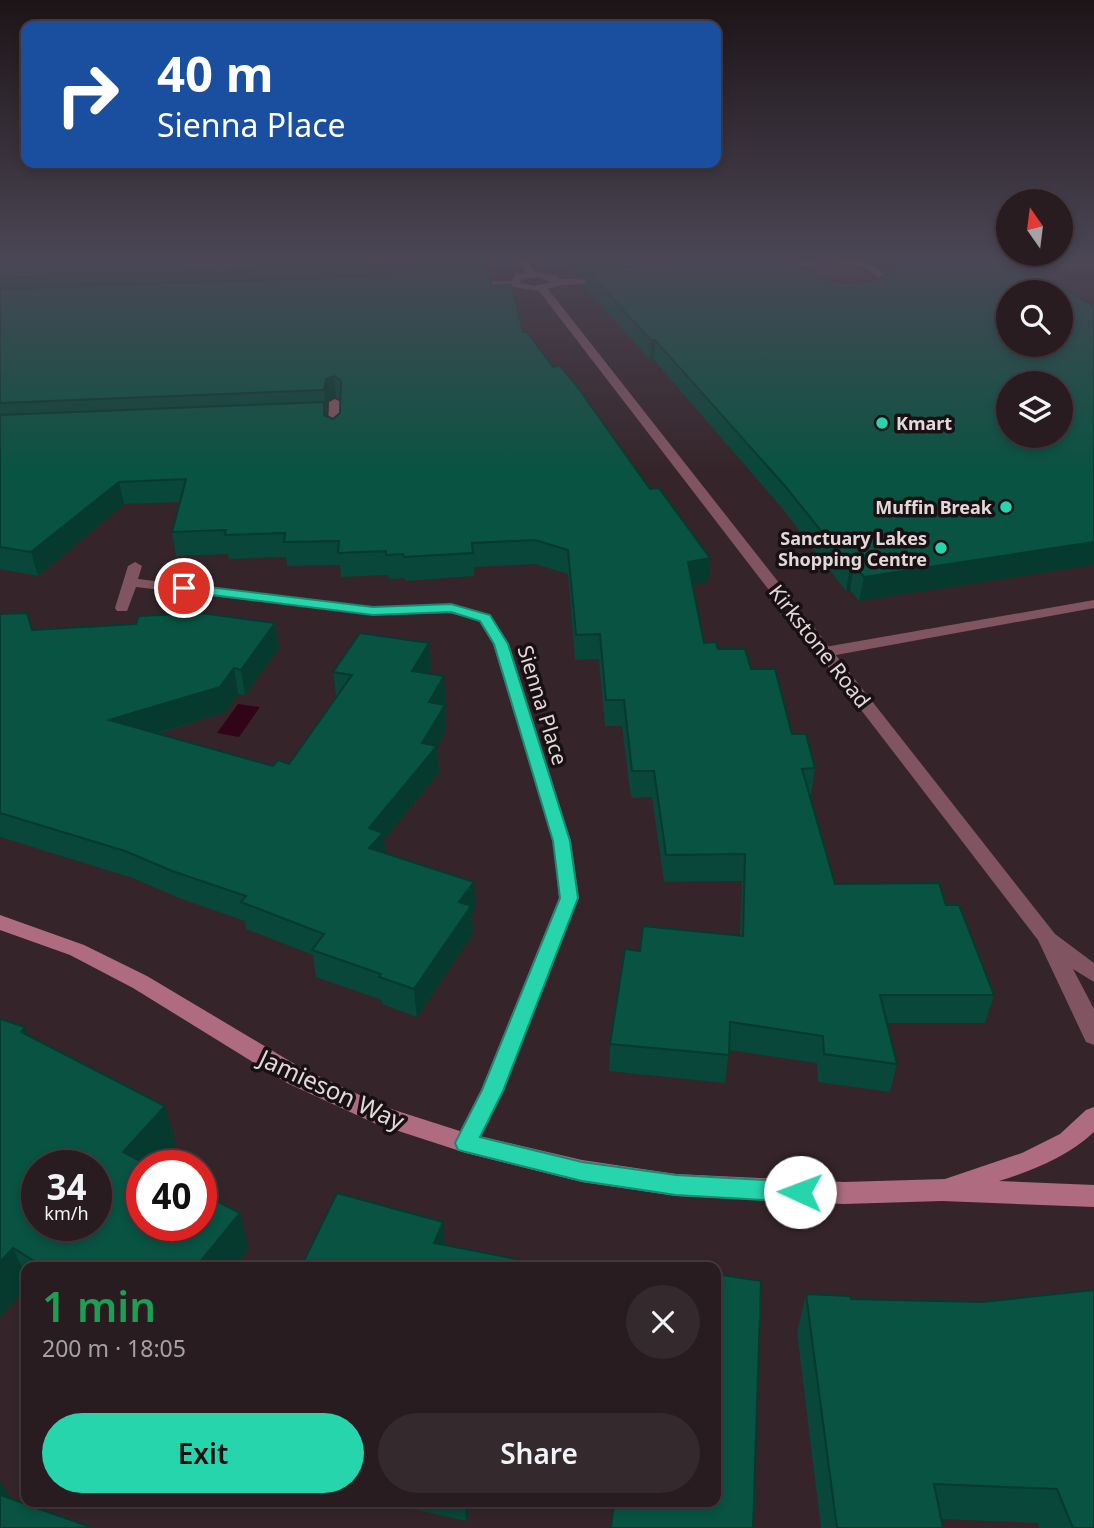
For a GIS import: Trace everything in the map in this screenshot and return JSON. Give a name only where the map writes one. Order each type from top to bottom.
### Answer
[{"type":"street","name":"Kirkstone Road","points":[[574,328],[1046,936],[1085,1012],[1094,1036]]},
{"type":"street","points":[[334,434],[335,402]]},
{"type":"street","points":[[319,418],[333,417]]},
{"type":"street","name":"Sienna Place","points":[[122,608],[133,574],[373,611],[451,608],[485,618],[496,635],[562,841],[569,898],[492,1091],[466,1143]]},
{"type":"street","points":[[825,652],[1094,604]]},
{"type":"street","name":"Jamieson Way","points":[[0,922],[78,950],[140,982],[295,1076],[382,1116],[466,1143],[582,1171],[676,1185],[844,1193],[942,1190],[1094,1196]]},
{"type":"street","name":"Kirkstone Road","points":[[1046,936],[1094,974]]},
{"type":"street","name":"Jamieson Way","points":[[942,1190],[1029,1161],[1068,1140],[1094,1117]]},
{"type":"shaded area","points":[[238,704],[260,707],[239,737],[217,733]]},
{"type":"building","points":[[0,328],[522,328],[553,367],[560,366],[576,385],[650,489],[659,488],[710,558],[688,562],[704,643],[716,642],[718,649],[745,649],[751,669],[775,669],[792,734],[806,734],[815,768],[802,769],[835,884],[939,883],[946,905],[959,905],[994,995],[880,995],[897,1064],[824,1054],[823,1036],[730,1022],[729,1055],[610,1044],[625,949],[640,951],[643,926],[743,936],[745,854],[666,855],[654,771],[632,771],[624,700],[606,700],[600,634],[576,635],[568,550],[535,540],[472,543],[473,553],[404,557],[403,554],[386,555],[386,551],[338,553],[339,541],[284,542],[285,533],[225,535],[226,530],[172,532],[186,479],[119,482],[31,552],[0,547],[0,415],[324,402],[324,415],[333,419],[340,413],[341,381],[334,376],[326,379],[324,390],[0,403]]},
{"type":"building","name":"Sanctuary Lakes Shopping Centre","points":[[640,328],[996,328],[996,357],[1073,357],[1073,328],[1094,328],[1094,542],[864,577],[854,566],[850,567],[785,486],[655,340],[651,340]]},
{"type":"building","points":[[27,613],[32,630],[136,624],[139,616],[201,613],[275,623],[241,670],[234,668],[220,687],[109,720],[273,766],[278,760],[289,764],[352,675],[333,672],[360,633],[429,643],[412,671],[444,676],[429,702],[445,705],[422,743],[437,746],[369,828],[383,833],[369,848],[474,882],[459,902],[471,906],[414,989],[379,977],[381,974],[312,950],[324,934],[241,902],[246,896],[172,871],[125,851],[0,813],[0,614]]},
{"type":"building","points":[[0,1019],[25,1027],[21,1032],[165,1106],[123,1152],[126,1154],[126,1241],[217,1241],[217,1201],[240,1213],[200,1262],[36,1262],[13,1248],[0,1262]]},
{"type":"building","points":[[337,1193],[443,1222],[434,1243],[531,1262],[303,1262]]},
{"type":"building","points":[[721,1275],[761,1281],[753,1528],[611,1528],[613,1507],[721,1507]]},
{"type":"building","points":[[1094,1290],[1094,1528],[1073,1528],[1057,1489],[934,1484],[943,1528],[837,1528],[806,1294],[850,1296],[851,1299],[982,1302]]},
{"type":"building","points":[[0,1495],[21,1502],[21,1507],[34,1507],[93,1528],[0,1528]]},
{"type":"place","name":"Kmart","points":[[882,423]]},
{"type":"place","name":"Muffin Break","points":[[1006,507]]},
{"type":"place","name":"Sanctuary Lakes Shopping Centre","points":[[941,548]]},
{"type":"route","points":[[184,588],[373,611],[451,608],[485,618],[501,644],[562,841],[569,898],[492,1091],[466,1143],[582,1171],[676,1185],[800,1192]]}]
